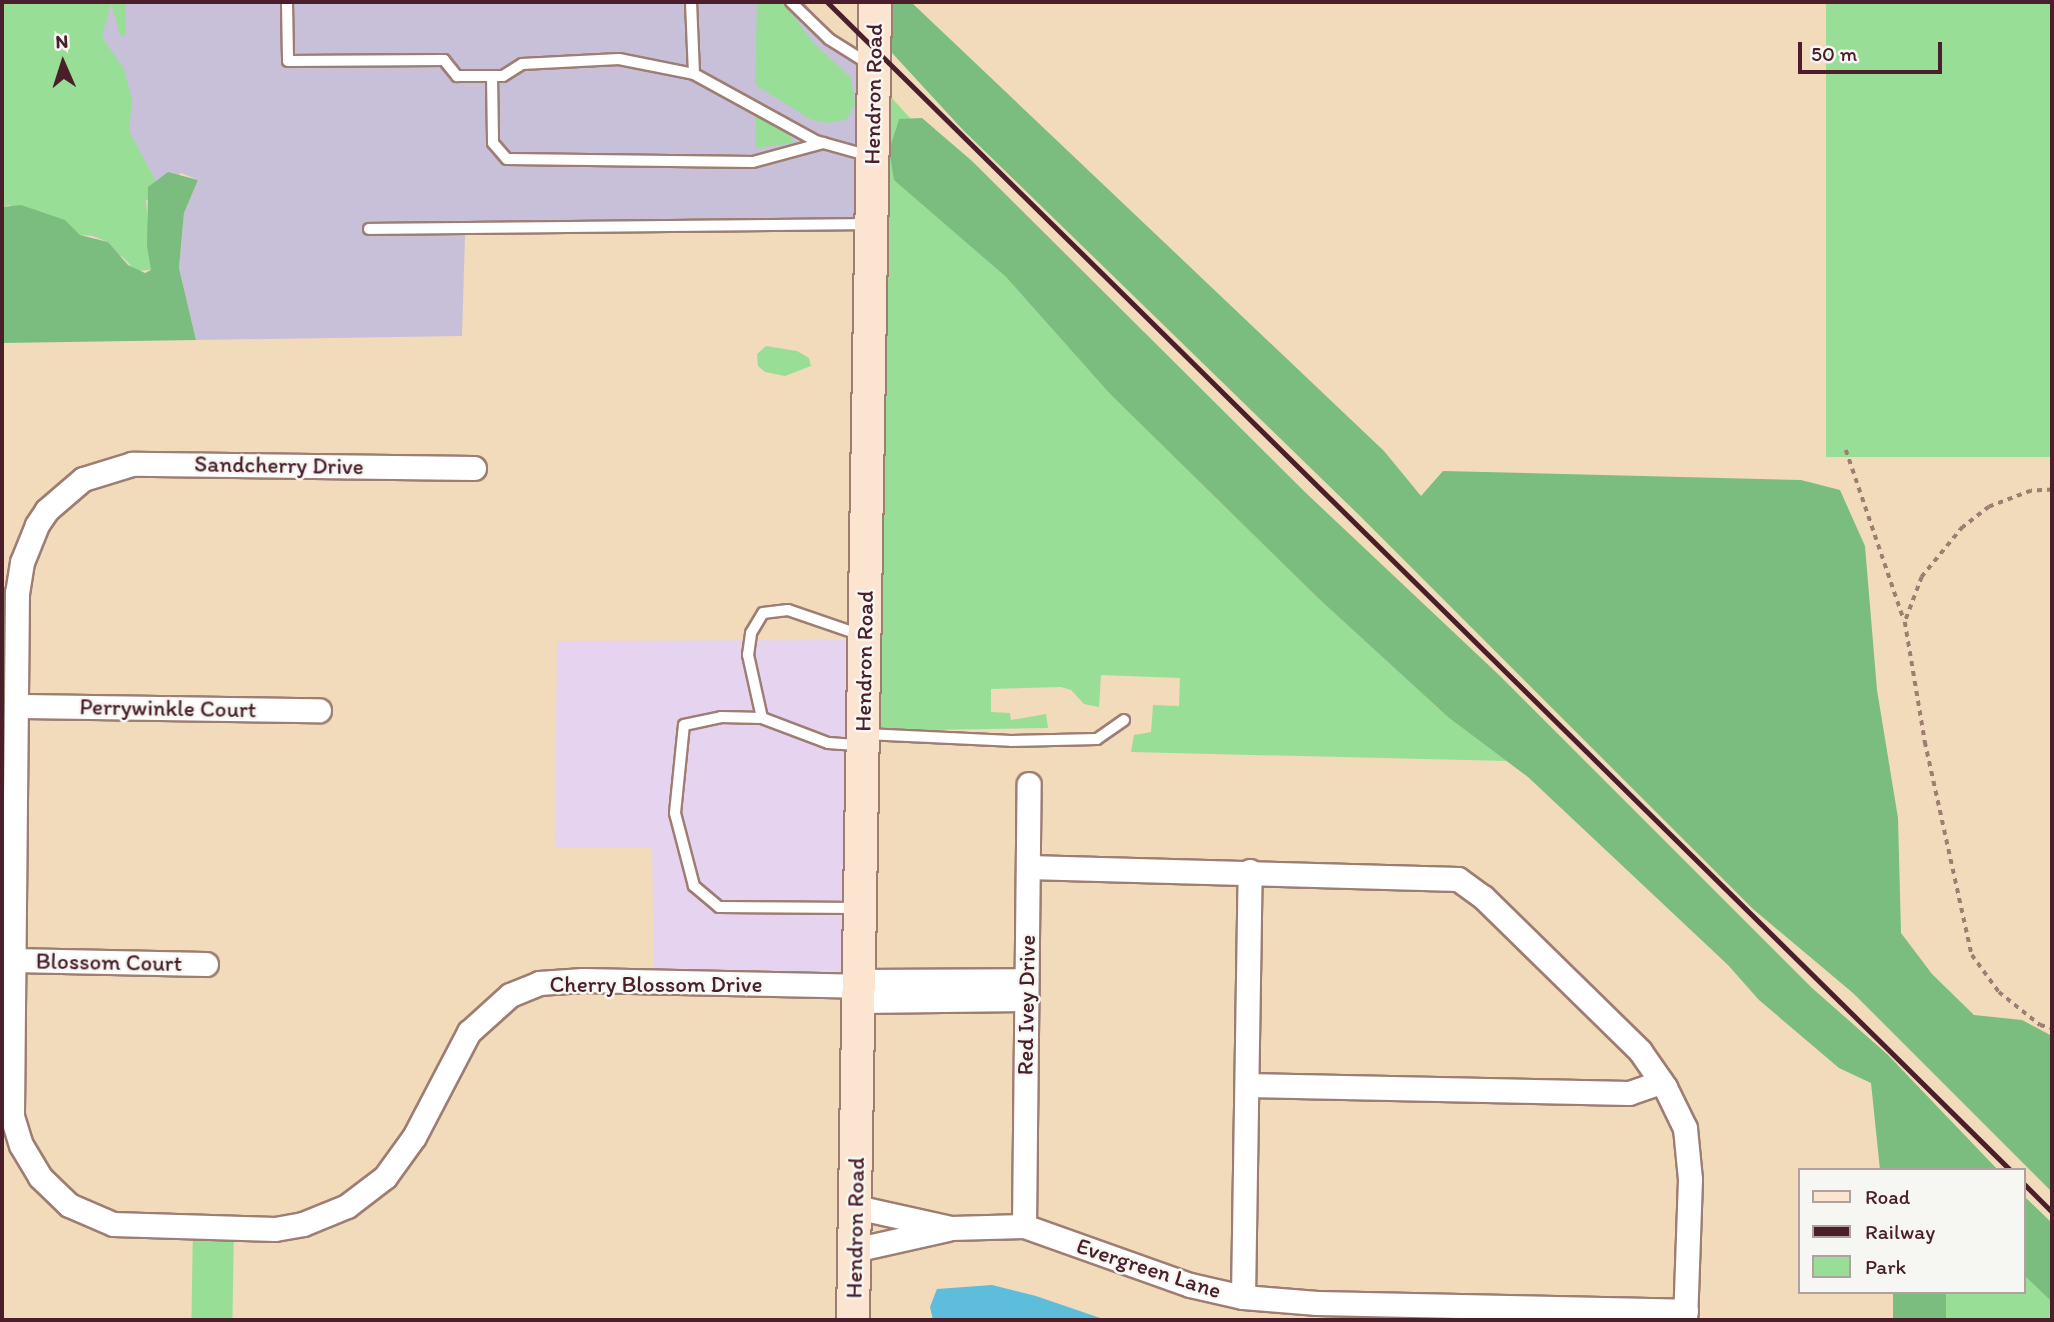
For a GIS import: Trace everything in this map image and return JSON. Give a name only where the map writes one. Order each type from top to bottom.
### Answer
[{"type":"street","name":"Hendron Road","points":[[853,1320],[875,2]]},
{"type":"street","name":"Sandcherry Drive","points":[[87,477],[132,464],[474,468]]},
{"type":"street","name":"Cherry Blossom Drive","points":[[87,477],[47,510],[22,562],[17,592],[12,1116],[24,1152],[40,1177],[69,1205],[113,1224],[275,1229],[303,1224],[347,1206],[386,1177],[414,1137],[469,1032],[510,995],[539,983],[583,980],[859,990],[1026,990]]},
{"type":"street","name":"Perrywinkle Court","points":[[17,706],[319,710]]},
{"type":"street","name":"Red Ivey Drive","points":[[1024,1226],[1029,784]]},
{"type":"street","points":[[1028,867],[1458,879],[1483,897],[1640,1051],[1661,1082],[1685,1128],[1690,1179],[1686,1316]]},
{"type":"street","points":[[1243,1297],[1250,872]]},
{"type":"street","name":"Blossom Court","points":[[12,960],[206,964]]},
{"type":"street","points":[[1247,1086],[1629,1093],[1661,1082]]},
{"type":"street","name":"Evergreen Lane","points":[[856,1208],[951,1228]]},
{"type":"street","name":"Evergreen Lane","points":[[854,1250],[951,1228],[1024,1226],[1190,1285],[1243,1297],[1317,1303],[1686,1316]]},
{"type":"lane","points":[[287,2],[288,61],[443,60],[457,76],[503,76],[522,64],[619,59],[694,74],[743,104],[823,143],[872,157]]},
{"type":"lane","points":[[691,2],[694,74]]},
{"type":"lane","points":[[791,2],[829,39],[874,68]]},
{"type":"lane","points":[[492,76],[493,143],[508,159],[753,162],[823,143]]},
{"type":"lane","points":[[369,229],[872,224]]},
{"type":"lane","points":[[762,718],[748,655],[751,633],[763,613],[788,610],[864,635]]},
{"type":"lane","points":[[859,908],[719,907],[694,886],[675,813],[684,725],[721,717],[762,718],[828,743],[862,739],[1011,741],[1097,739],[1124,720]]},
{"type":"path","points":[[1846,450],[1905,622],[1925,742],[1972,955],[1999,992],[2040,1025],[2052,1028]]},
{"type":"path","points":[[1905,622],[1922,578],[1963,527],[1989,507],[2031,491],[2052,490]]},
{"type":"shaded area","points":[[2,2],[804,2],[857,64],[861,226],[465,235],[462,336],[196,340],[179,268],[184,213],[198,180],[181,173],[146,201],[151,270],[117,254],[108,242],[9,205],[2,207]]},
{"type":"shaded area","points":[[854,640],[847,996],[654,982],[652,847],[555,847],[557,641]]},
{"type":"green space","points":[[2,2],[126,2],[126,36],[120,35],[111,3],[102,37],[124,69],[132,100],[129,131],[155,179],[146,201],[151,270],[136,271],[108,242],[94,236],[80,235],[9,205],[2,207]]},
{"type":"green space","points":[[757,2],[783,2],[813,42],[851,78],[855,104],[847,119],[828,123],[812,120],[755,85]]},
{"type":"green space","points":[[883,2],[911,2],[1384,451],[1421,496],[1443,471],[1801,480],[1840,490],[1865,546],[1877,690],[1898,818],[1901,933],[1932,974],[1974,1015],[2022,1020],[2052,1036],[2052,1192],[1853,993],[1753,909],[1359,515],[963,130],[882,42]]},
{"type":"green space","points":[[1826,2],[2052,2],[2052,457],[1826,457]]},
{"type":"green space","points":[[889,95],[911,119],[899,119],[889,150],[895,180],[1006,277],[1110,394],[1319,599],[1449,718],[1507,761],[1131,752],[1134,735],[1151,732],[1153,705],[1179,706],[1180,678],[1101,675],[1099,707],[1084,704],[1071,690],[1061,687],[991,689],[991,712],[1010,713],[1011,720],[1046,714],[1048,728],[871,731]]},
{"type":"green space","points":[[756,112],[788,133],[794,143],[755,148]]},
{"type":"green space","points":[[922,118],[972,161],[1307,494],[1499,675],[1812,988],[1887,1054],[1996,1168],[1880,1168],[1871,1083],[1839,1068],[1759,1000],[1728,965],[1528,777],[1449,718],[1319,599],[1110,394],[1006,277],[894,180],[889,150],[899,119]]},
{"type":"green space","points":[[168,172],[198,180],[184,213],[179,268],[196,340],[2,343],[2,207],[21,205],[65,220],[80,235],[108,242],[128,265],[145,273],[151,270],[147,246],[148,187]]},
{"type":"green space","points":[[766,346],[797,351],[809,358],[811,366],[785,376],[765,372],[758,366],[757,354]]},
{"type":"green space","points":[[2026,1198],[2052,1223],[2052,1302],[2026,1277]]},
{"type":"green space","points":[[193,1228],[234,1229],[232,1320],[191,1320]]},
{"type":"green space","points":[[2026,1277],[2052,1302],[2052,1320],[1946,1320],[1946,1294],[2026,1294]]},
{"type":"green space","points":[[1893,1294],[1946,1294],[1946,1320],[1893,1320]]},
{"type":"water","points":[[992,1285],[1036,1296],[1106,1320],[933,1320],[930,1307],[937,1289]]},
{"type":"railway","points":[[827,2],[2008,1168]]},
{"type":"railway","points":[[2026,1186],[2052,1212]]}]
